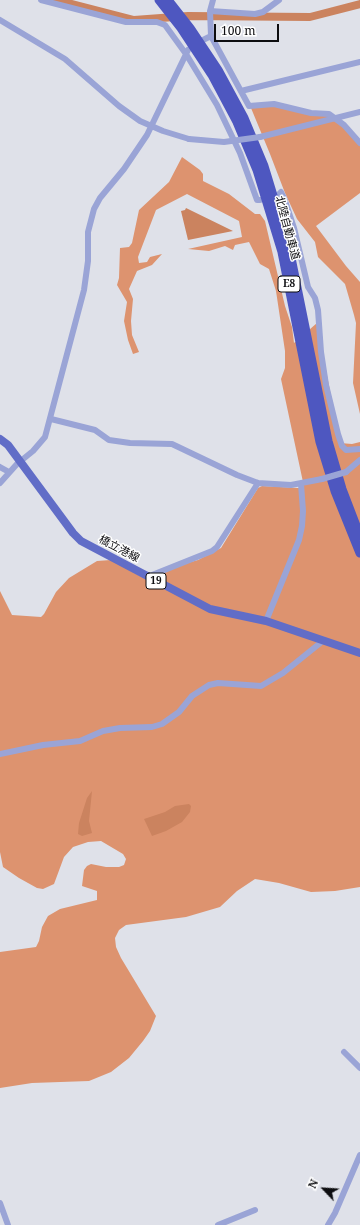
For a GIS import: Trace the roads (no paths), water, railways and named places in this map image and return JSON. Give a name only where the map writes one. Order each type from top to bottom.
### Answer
[{"type":"highway","name":"北陸自動車道","points":[[159,0],[169,5],[218,70],[255,143],[273,193],[289,248],[328,441],[342,489],[360,536]]},
{"type":"highway","name":"北陸自動車道","points":[[186,28],[237,122],[264,189],[282,252],[320,442],[335,491],[360,553]]},
{"type":"main road","name":"橋立港線","points":[[0,439],[8,445],[72,533],[81,541],[210,609],[266,621],[360,652]]},
{"type":"street","points":[[41,0],[126,22],[162,24],[187,52],[240,153],[257,200],[260,200]]},
{"type":"street","points":[[214,0],[210,14],[211,36],[249,106],[274,104],[311,113],[329,114],[344,125],[360,143]]},
{"type":"street","points":[[210,14],[255,14],[263,12],[279,0]]},
{"type":"street","points":[[0,20],[65,59],[119,106],[151,126],[188,139],[224,142],[260,137],[360,112]]},
{"type":"street","points":[[203,40],[211,36]]},
{"type":"street","points":[[0,482],[20,461],[33,451],[45,437],[84,290],[88,261],[88,232],[94,209],[100,198],[124,169],[151,126],[187,52]]},
{"type":"street","points":[[241,91],[360,62]]},
{"type":"street","points":[[278,194],[282,192],[308,287],[315,298],[318,310],[321,352],[326,385],[338,434],[342,446],[346,450],[360,449]]},
{"type":"street","points":[[51,419],[95,430],[109,440],[130,443],[172,444],[237,475],[258,483],[301,484],[346,472],[360,460]]},
{"type":"street","points":[[0,467],[9,472]]},
{"type":"street","points":[[147,577],[207,553],[217,547],[258,483]]},
{"type":"street","points":[[266,621],[299,540],[302,518],[301,484]]},
{"type":"street","points":[[0,754],[43,744],[80,741],[102,731],[120,728],[152,727],[162,724],[179,712],[192,696],[209,685],[218,683],[261,686],[283,673],[324,640]]},
{"type":"street","points":[[344,1052],[360,1068]]},
{"type":"street","points":[[328,1225],[336,1213],[360,1155]]},
{"type":"street","points":[[0,1203],[8,1225]]},
{"type":"street","points":[[218,1225],[255,1210]]},
{"type":"waterway","points":[[56,0],[134,20],[188,16],[310,17],[360,4]]}]
